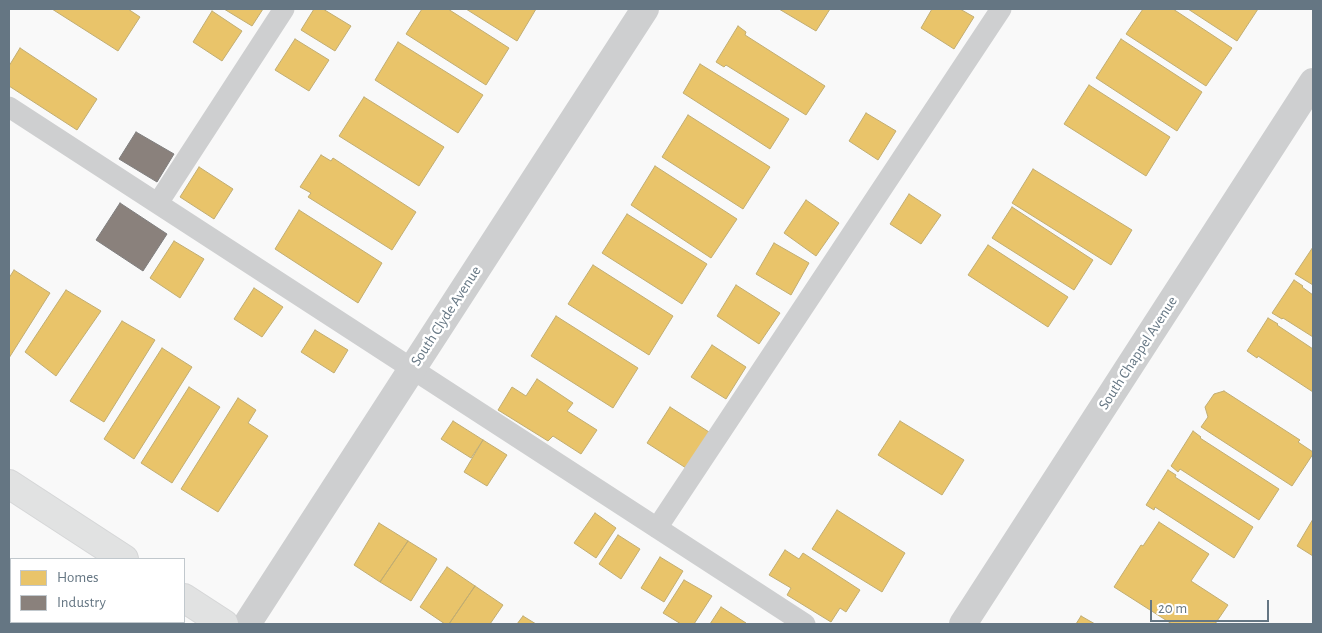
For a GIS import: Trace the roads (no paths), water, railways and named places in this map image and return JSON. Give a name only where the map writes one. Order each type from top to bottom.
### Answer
[{"type":"street","name":"South Clyde Avenue","points":[[247,624],[645,9]]},
{"type":"street","name":"South Chappel Avenue","points":[[963,624],[1313,82]]},
{"type":"street","points":[[9,484],[122,558]]},
{"type":"street","points":[[185,599],[224,624]]},
{"type":"lane","points":[[158,203],[284,9]]},
{"type":"lane","points":[[658,528],[1001,9]]},
{"type":"lane","points":[[9,107],[805,624]]}]
